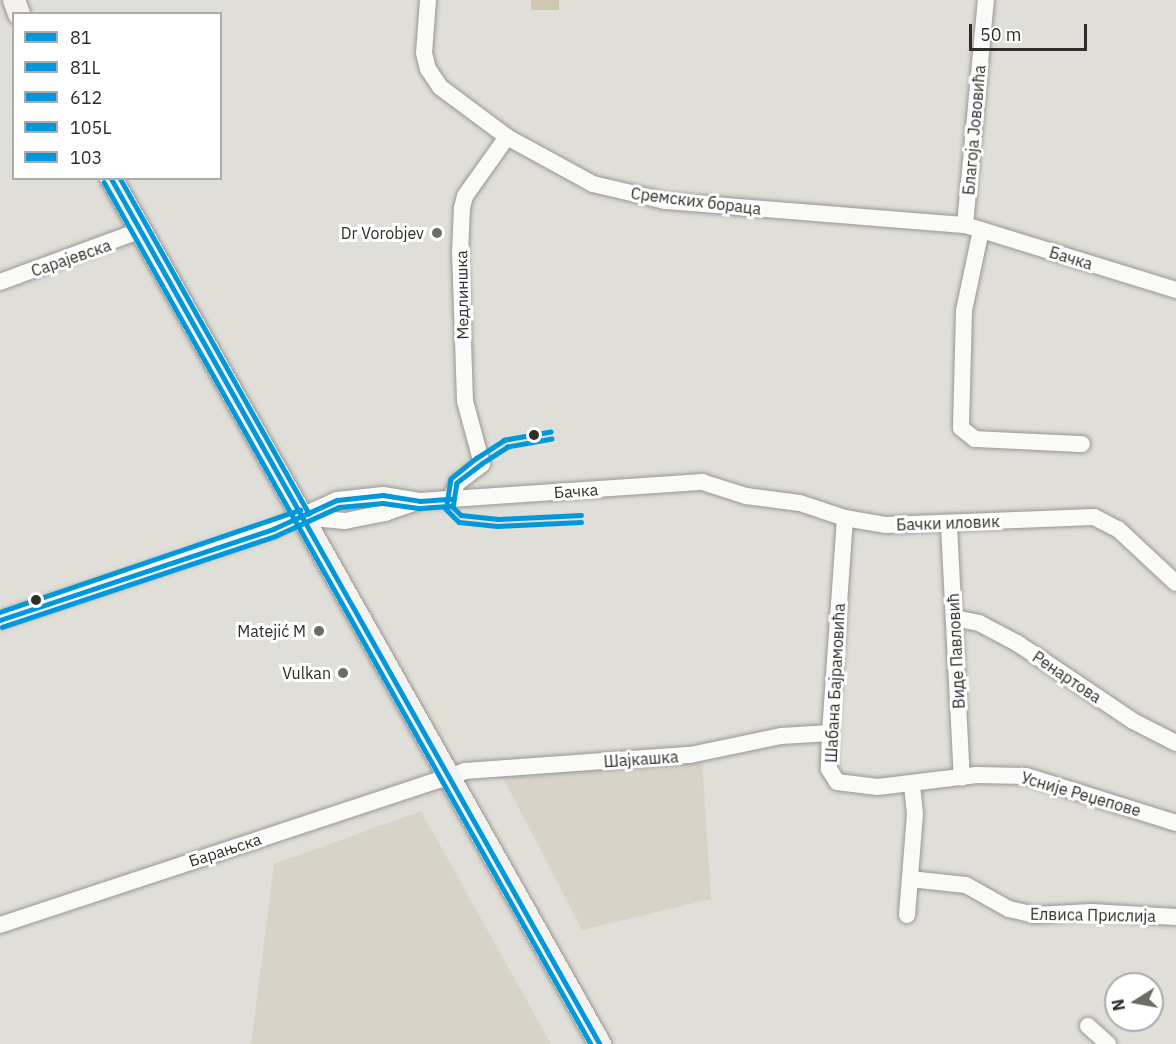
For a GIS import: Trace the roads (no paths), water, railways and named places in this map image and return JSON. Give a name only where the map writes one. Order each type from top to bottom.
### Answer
[{"type":"main road","points":[[112,180],[600,1044]]},
{"type":"street","name":"Сремских бораца","points":[[428,0],[424,43],[434,80],[456,101],[507,136],[593,184],[639,196],[973,228]]},
{"type":"street","name":"Благоја Јововића","points":[[973,228],[986,0]]},
{"type":"street","name":"Медлиншка","points":[[451,500],[457,483],[482,464],[465,401],[462,217],[465,196],[507,136]]},
{"type":"street","name":"Бачка","points":[[973,228],[1176,290]]},
{"type":"street","points":[[973,228],[964,311],[961,428],[975,439],[1082,444]]},
{"type":"street","name":"Сарајевска","points":[[0,282],[141,230]]},
{"type":"street","name":"Бачка","points":[[302,518],[345,521],[385,513],[420,501],[702,482]]},
{"type":"street","name":"Бачки иловик","points":[[702,482],[746,496],[800,503],[846,518],[886,525],[949,525],[1094,517],[1118,530],[1176,583]]},
{"type":"street","points":[[0,620],[302,518]]},
{"type":"street","name":"Шабана Бајрамовића","points":[[846,518],[829,769],[837,782],[866,787],[912,784]]},
{"type":"street","name":"Виде Павловић","points":[[949,525],[962,778]]},
{"type":"street","name":"Ренартова","points":[[955,618],[979,623],[1017,643],[1133,721],[1176,744]]},
{"type":"street","name":"Шајкашка","points":[[450,775],[487,769],[690,756],[781,736],[830,733]]},
{"type":"street","name":"Барањска","points":[[0,925],[450,775]]},
{"type":"street","name":"Усније Реџепове","points":[[912,784],[962,778],[1026,776],[1176,823]]},
{"type":"street","points":[[907,915],[915,814],[912,784]]},
{"type":"street","name":"Елвиса Прислија","points":[[909,879],[966,885],[1009,909],[1034,915],[1092,912],[1176,917]]},
{"type":"street","points":[[1088,1026],[1108,1044]]},
{"type":"place","name":"Dr Vorobjev","points":[[437,233]]},
{"type":"place","name":"Matejić M","points":[[319,631]]},
{"type":"place","name":"Vulkan","points":[[343,673]]}]
